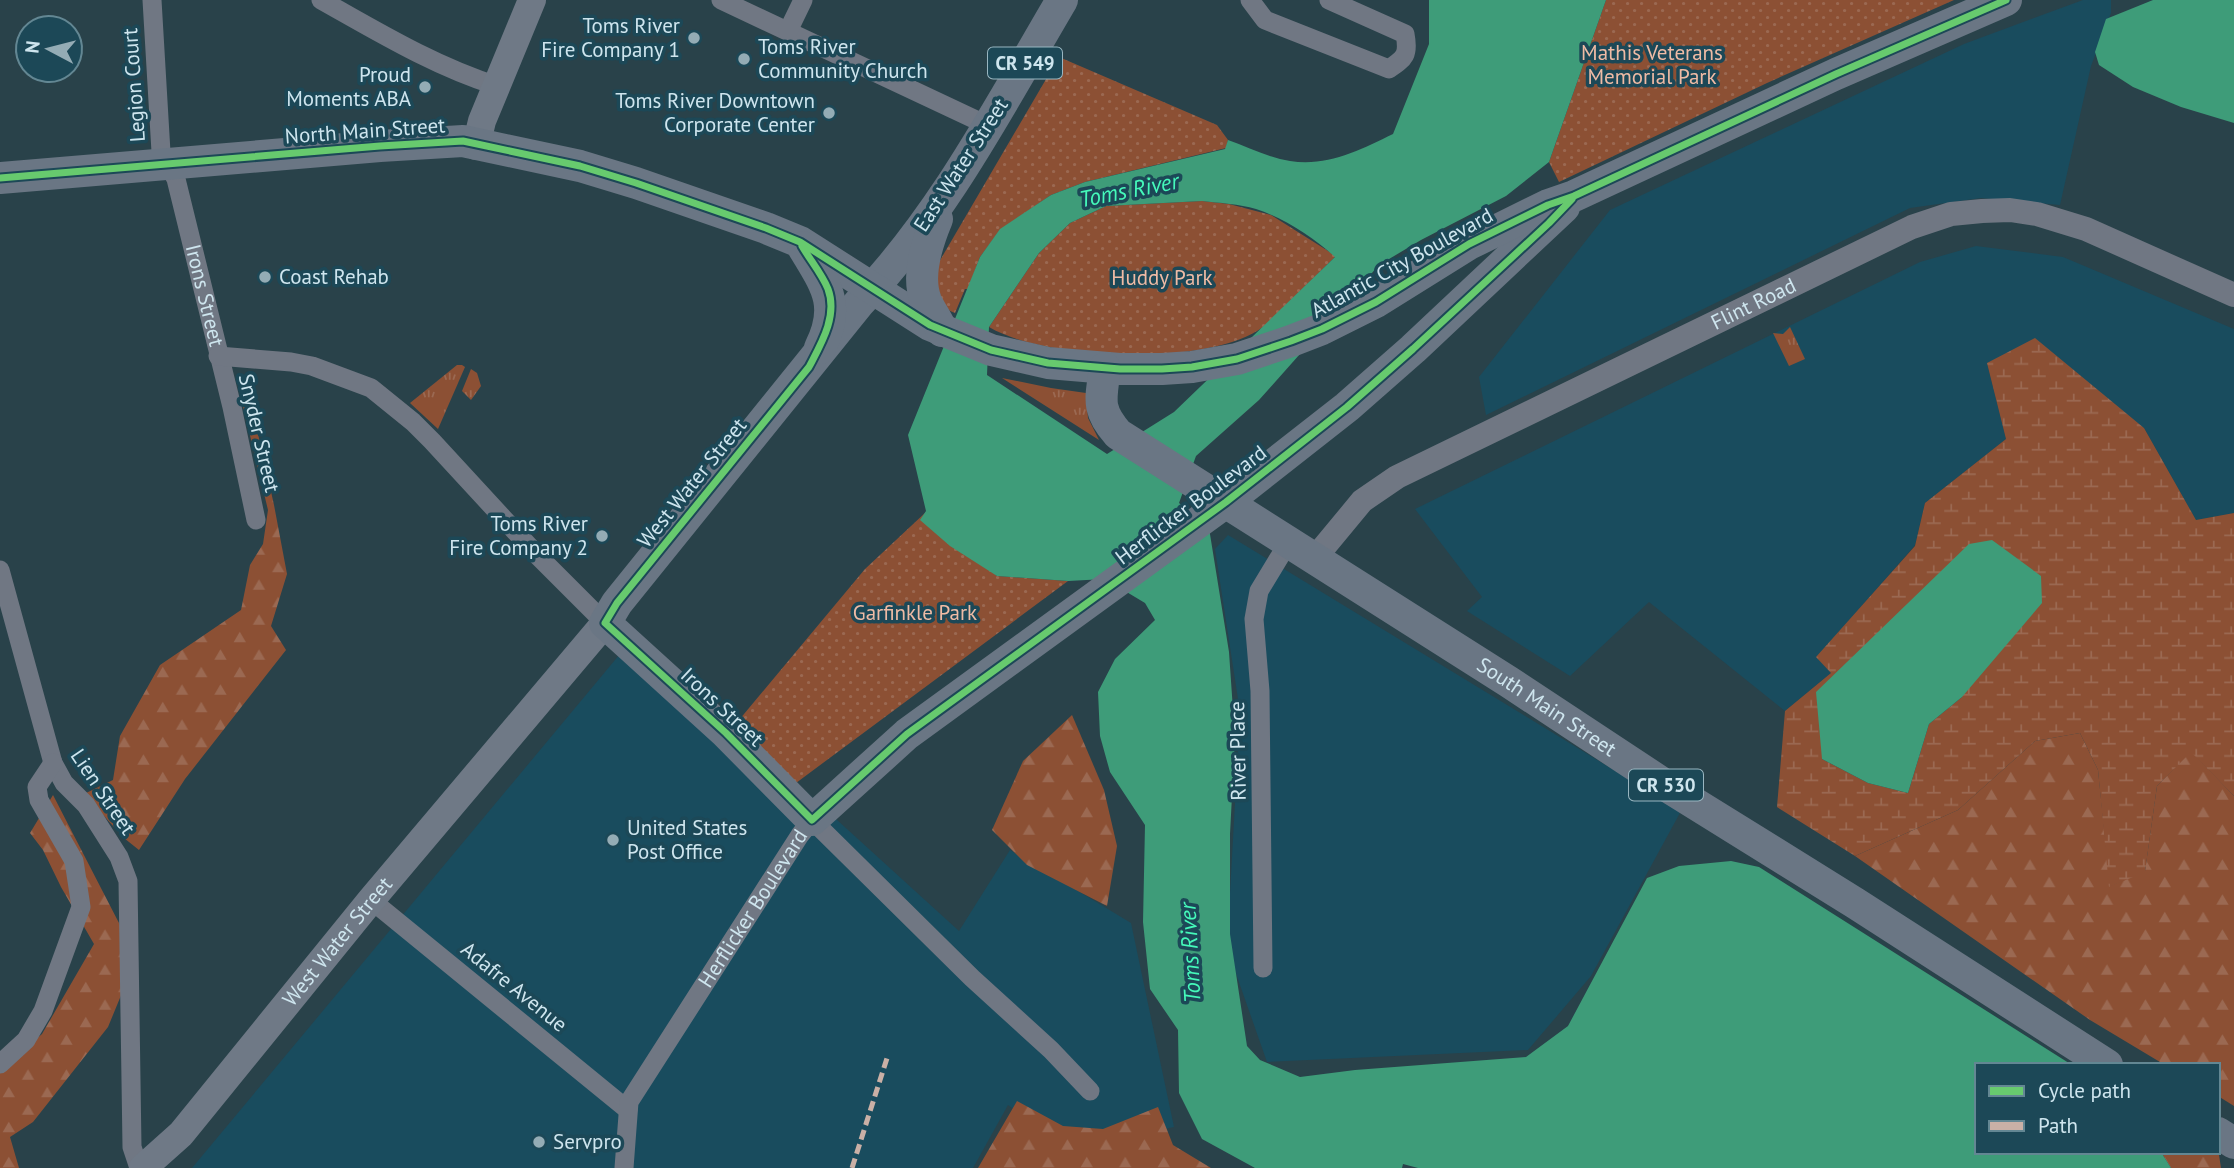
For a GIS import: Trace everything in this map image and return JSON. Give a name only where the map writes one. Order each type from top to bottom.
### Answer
[{"type":"main road","points":[[476,145],[482,121],[531,0]]},
{"type":"main road","name":"East Water Street","points":[[873,289],[951,189],[1062,0]]},
{"type":"main road","name":"Atlantic City Boulevard","points":[[873,289],[942,331],[991,350],[1048,363],[1161,369],[1237,359],[1343,319],[1376,302],[1469,244],[1548,205],[1574,196],[1836,74],[2006,0]]},
{"type":"main road","name":"North Main Street","points":[[0,178],[463,141],[580,166],[758,225],[800,242],[873,289]]},
{"type":"main road","points":[[942,331],[926,300],[922,278],[925,255],[935,224],[951,189]]},
{"type":"main road","name":"Herflicker Boulevard","points":[[811,820],[907,734],[1088,604],[1210,502],[1347,407],[1549,223],[1574,196]]},
{"type":"main road","points":[[800,242],[828,289],[830,298],[827,333],[809,368]]},
{"type":"main road","name":"West Water Street","points":[[141,1168],[181,1134],[371,900],[606,622],[617,603],[873,289]]},
{"type":"main road","name":"South Main Street","points":[[1105,368],[1101,398],[1105,419],[1118,434],[1210,502],[1301,551],[2105,1063]]},
{"type":"main road","name":"Irons Street","points":[[606,622],[726,733],[811,820]]},
{"type":"street","name":"Legion Court","points":[[152,0],[161,152],[168,165]]},
{"type":"street","points":[[321,0],[386,37],[445,66],[497,86]]},
{"type":"street","points":[[721,0],[989,126]]},
{"type":"street","points":[[788,31],[803,0]]},
{"type":"street","points":[[1250,0],[1265,20],[1370,64],[1389,69],[1403,60],[1408,48],[1405,34],[1329,0]]},
{"type":"street","name":"Irons Street","points":[[168,165],[176,179],[218,356],[312,366],[371,388],[413,422],[538,555],[606,622]]},
{"type":"street","name":"Flint Road","points":[[1301,551],[1362,501],[1397,477],[1912,227],[1951,214],[2010,211],[2037,214],[2086,229],[2234,295]]},
{"type":"street","name":"Snyder Street","points":[[218,356],[232,407],[256,520]]},
{"type":"street","name":"River Place","points":[[1263,968],[1259,691],[1254,619],[1259,591],[1301,551]]},
{"type":"street","name":"Lien Street","points":[[0,570],[53,763],[64,783],[86,805],[119,857],[128,881],[132,1147],[141,1168]]},
{"type":"street","points":[[0,1064],[26,1040],[43,1011],[81,907],[74,861],[39,800],[37,787],[53,763]]},
{"type":"street","name":"Irons Street","points":[[811,820],[964,971],[1051,1050],[1090,1091]]},
{"type":"street","name":"Herflicker Boulevard","points":[[624,1168],[629,1102],[811,820]]},
{"type":"street","name":"Adafre Avenue","points":[[371,900],[628,1110]]},
{"type":"shaded area","points":[[2083,0],[2111,0],[2111,13],[2091,66],[2060,205],[1981,198],[1910,208],[1486,415],[1479,377],[1610,210],[1964,44]]},
{"type":"shaded area","points":[[1976,246],[2063,257],[2234,329],[2234,513],[2196,520],[2144,428],[1987,363],[2006,439],[1925,503],[1915,545],[1817,657],[1831,673],[1785,711],[1649,602],[1570,676],[1467,611],[1482,597],[1415,509],[1920,262]]},
{"type":"shaded area","points":[[1228,535],[1681,811],[1591,976],[1528,1050],[1267,1062],[1227,948],[1240,712],[1215,549]]},
{"type":"shaded area","points":[[635,636],[959,931],[1010,850],[1131,923],[1174,1127],[1069,1148],[1008,1105],[973,1168],[192,1168]]},
{"type":"green space","name":"Mathis Veterans Memorial Park","points":[[1606,0],[1954,0],[1767,83],[1559,182],[1549,162]]},
{"type":"green space","points":[[1059,57],[1217,125],[1228,140],[1226,148],[1085,182],[1051,195],[1000,230],[980,257],[955,313],[940,299],[936,284],[939,262]]},
{"type":"green space","name":"Huddy Park","points":[[1202,201],[1229,204],[1271,215],[1336,256],[1263,327],[1238,340],[1205,349],[1168,354],[1087,352],[1048,347],[989,327],[1039,253],[1070,223],[1106,206]]},
{"type":"green space","points":[[1790,327],[1805,359],[1789,366],[1773,333],[1783,334]]},
{"type":"green space","points":[[2035,338],[2144,428],[2196,520],[2234,513],[2234,796],[2191,752],[2157,786],[2145,872],[2109,887],[2098,770],[2080,733],[2035,741],[1958,810],[1855,856],[1777,807],[1785,711],[1831,673],[1816,657],[1915,546],[1925,503],[2006,439],[1987,363]],"holes":[[[1962,697],[1929,724],[1908,793],[1868,783],[1822,759]]]},
{"type":"green space","points":[[457,365],[465,367],[438,429],[410,403]]},
{"type":"green space","points":[[471,369],[477,373],[481,386],[471,400],[462,391]]},
{"type":"green space","points":[[1002,378],[1086,393],[1088,418],[1099,440]]},
{"type":"green space","points":[[249,394],[287,574],[271,626],[286,650],[185,779],[139,850],[124,838],[84,794],[113,780],[120,736],[160,665],[241,610],[250,565],[263,544],[268,510],[241,398]]},
{"type":"green space","name":"Garfinkle Park","points":[[926,512],[997,576],[1068,581],[796,783],[734,726],[865,569]]},
{"type":"green space","points":[[1072,715],[1104,790],[1117,846],[1107,906],[1027,865],[992,830],[1023,761]]},
{"type":"green space","points":[[2080,733],[2098,770],[2110,886],[2145,871],[2157,786],[2191,751],[2234,796],[2234,1106],[2220,1097],[2220,1063],[2162,1063],[2090,1020],[1855,856],[1958,810],[2035,741]]},
{"type":"green space","points":[[53,795],[120,925],[122,993],[108,1027],[33,1122],[10,1137],[19,1168],[0,1168],[0,1070],[42,1034],[94,944],[43,850],[30,833]]},
{"type":"green space","points":[[1017,1101],[1063,1126],[1103,1129],[1158,1107],[1173,1145],[1211,1168],[978,1168]]},
{"type":"green space","points":[[2162,1154],[2218,1154],[2221,1168],[2171,1168]]},
{"type":"water","name":"Toms River","points":[[1429,0],[1606,0],[1549,162],[1506,196],[1379,265],[1259,400],[1196,456],[1179,503],[1209,528],[1229,652],[1235,739],[1230,834],[1230,934],[1247,1046],[1260,1060],[1300,1077],[1355,1070],[1526,1057],[1568,1026],[1647,878],[1679,866],[1731,861],[1759,867],[2069,1063],[1975,1063],[1975,1154],[2162,1154],[2171,1168],[1418,1168],[1403,1164],[1402,1168],[1255,1168],[1202,1139],[1179,1093],[1178,1030],[1150,989],[1143,922],[1145,825],[1110,772],[1100,736],[1098,692],[1115,659],[1155,620],[1145,603],[1105,579],[1068,581],[997,576],[950,546],[920,520],[926,511],[908,435],[980,257],[1000,229],[1051,195],[1085,182],[1225,149],[1228,140],[1290,161],[1317,162],[1343,156],[1393,134],[1429,44]],"holes":[[[1202,201],[1243,206],[1267,213],[1298,229],[1335,257],[1174,412],[1107,454],[987,375],[989,327],[1039,253],[1070,223],[1106,206]]]},
{"type":"water","points":[[2153,0],[2234,0],[2234,123],[2181,107],[2133,87],[2099,65],[2095,52],[2106,19]]},
{"type":"water","points":[[1992,540],[2041,576],[2042,603],[1962,697],[1929,724],[1908,793],[1868,783],[1822,759],[1816,692],[1969,544]]},
{"type":"marked path","points":[[852,1168],[888,1055]]},
{"type":"cycle path","points":[[0,178],[463,141],[580,166],[766,228],[800,242],[930,325],[991,350],[1048,363],[1120,369],[1192,367],[1237,359],[1322,329],[1376,302],[1469,244],[1548,205],[1574,196],[1836,74],[2006,0]]},
{"type":"cycle path","points":[[802,246],[825,283],[831,299],[827,330],[814,358],[617,603],[605,623],[726,733],[812,820],[907,734],[1226,502],[1347,407],[1413,349],[1572,199]]},
{"type":"place","name":"Toms River Fire Company 1","points":[[694,38]]},
{"type":"place","name":"Toms River Community Church","points":[[744,59]]},
{"type":"place","name":"Proud Moments ABA","points":[[425,87]]},
{"type":"place","name":"Toms River Downtown Corporate Center","points":[[829,113]]},
{"type":"place","name":"Coast Rehab","points":[[265,277]]},
{"type":"place","name":"Toms River Fire Company 2","points":[[602,536]]},
{"type":"place","name":"United States Post Office","points":[[613,840]]},
{"type":"place","name":"Servpro","points":[[539,1142]]}]
